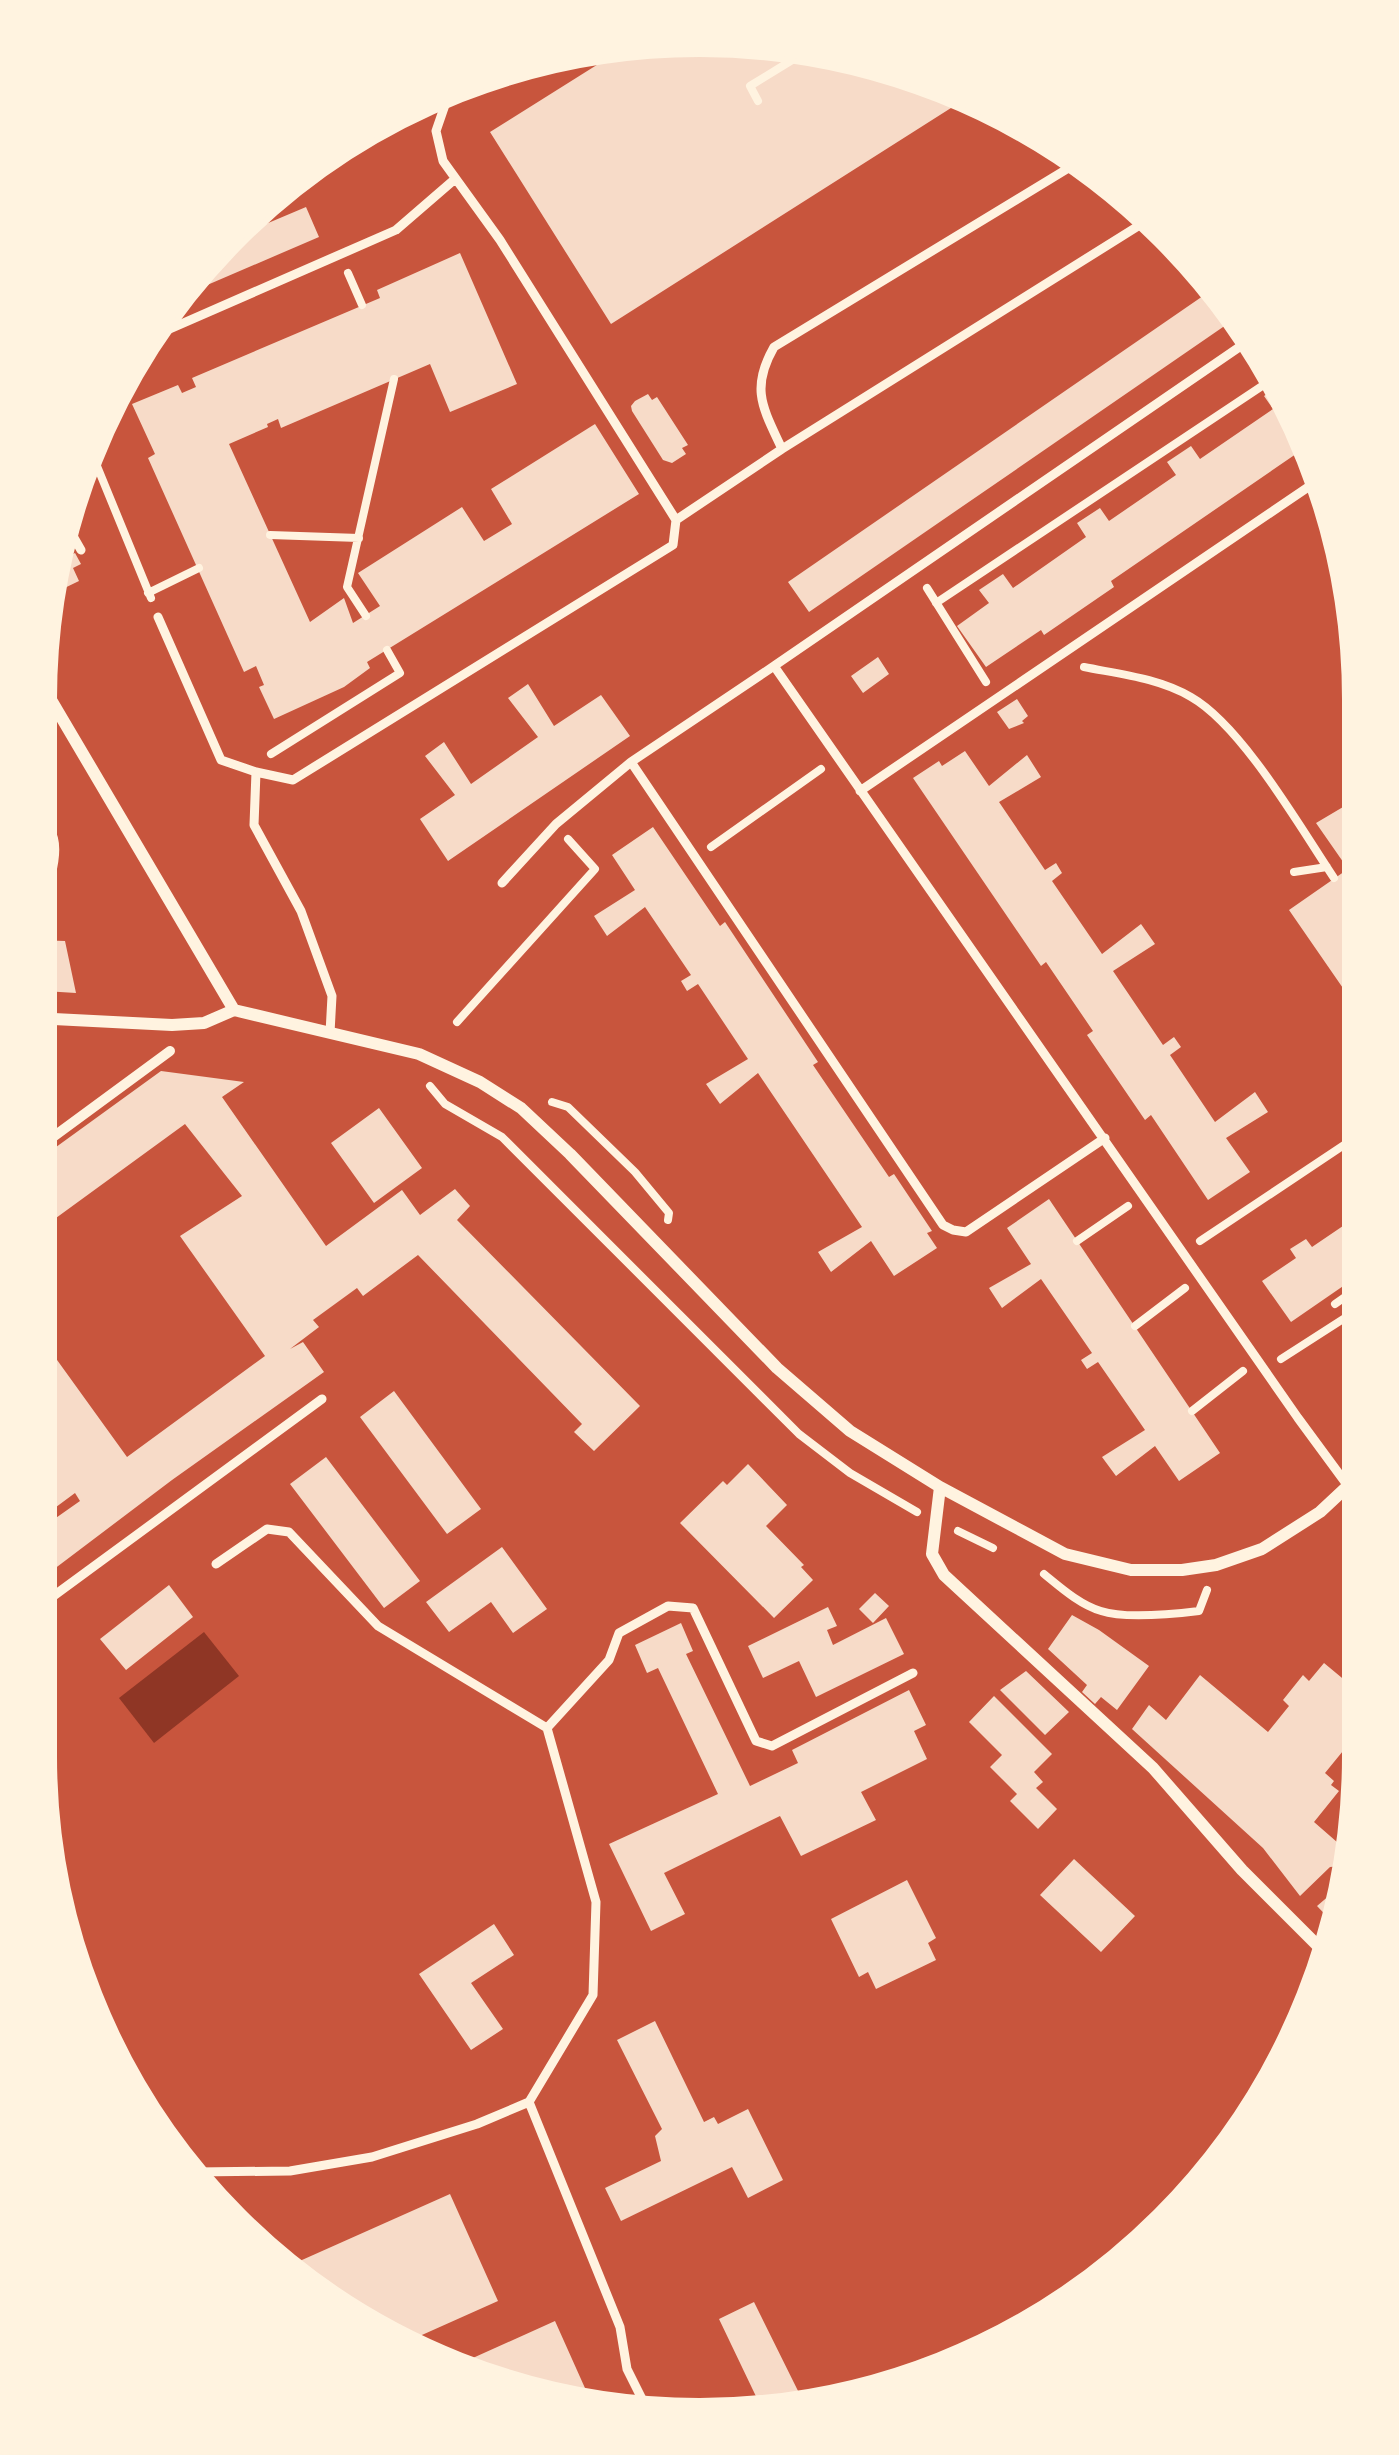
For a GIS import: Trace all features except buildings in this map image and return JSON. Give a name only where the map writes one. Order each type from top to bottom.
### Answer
[{"type":"street","points":[[54,704],[234,1010]]},
{"type":"street","points":[[54,1019],[172,1025],[204,1023],[234,1010],[418,1054],[480,1082],[521,1108],[570,1154],[777,1368],[850,1431],[940,1487],[1065,1554],[1131,1570],[1216,1565],[1262,1549],[1320,1512],[1345,1489]]},
{"type":"street","points":[[54,1136],[170,1051]]},
{"type":"street","points":[[940,1487],[932,1554],[944,1575],[1153,1768],[1242,1870],[1317,1945]]},
{"type":"lane","points":[[158,617],[221,760],[292,780],[673,545],[676,520],[500,240],[443,160],[436,131],[444,107]]},
{"type":"lane","points":[[782,448],[759,392],[762,368],[774,347],[1067,169]]},
{"type":"lane","points":[[172,328],[396,230],[455,179]]},
{"type":"lane","points":[[676,520],[782,448],[1138,226]]},
{"type":"lane","points":[[502,883],[556,824],[631,762],[1240,347]]},
{"type":"lane","points":[[860,791],[1309,487]]},
{"type":"lane","points":[[74,539],[81,550]]},
{"type":"lane","points":[[774,666],[1345,1482]]},
{"type":"lane","points":[[631,762],[943,1225],[966,1232],[1105,1138]]},
{"type":"lane","points":[[256,772],[254,825],[301,911],[332,996],[330,1033]]},
{"type":"lane","points":[[54,1596],[322,1399]]},
{"type":"lane","points":[[207,2172],[290,2171],[372,2157],[529,2102],[593,1995],[596,1902],[547,1728],[378,1626],[289,1532],[267,1528],[216,1564]]},
{"type":"lane","points":[[547,1728],[609,1660],[619,1633],[668,1606],[693,1608],[756,1741],[772,1746],[913,1672]]},
{"type":"lane","points":[[529,2102],[620,2327],[627,2369],[642,2398]]},
{"type":"path","points":[[758,100],[750,86],[791,61]]},
{"type":"path","points":[[340,255],[362,305]]},
{"type":"path","points":[[366,616],[347,587],[394,379]]},
{"type":"path","points":[[936,603],[1263,385]]},
{"type":"path","points":[[97,467],[158,617]]},
{"type":"path","points":[[270,535],[359,538]]},
{"type":"path","points":[[148,593],[199,568]]},
{"type":"path","points":[[915,569],[996,699]]},
{"type":"path","points":[[256,772],[273,752],[400,673],[388,650]]},
{"type":"path","points":[[1053,660],[1155,682],[1191,696],[1224,720],[1334,878]]},
{"type":"path","points":[[696,859],[837,758]]},
{"type":"path","points":[[457,1022],[595,869],[556,824]]},
{"type":"path","points":[[1294,872],[1327,868]]},
{"type":"path","points":[[416,1082],[430,1085],[446,1104],[502,1137],[800,1434],[850,1473],[914,1511]]},
{"type":"path","points":[[568,1107],[635,1172],[669,1213]]},
{"type":"path","points":[[1184,1252],[1345,1144]]},
{"type":"path","points":[[1077,1241],[1144,1195]]},
{"type":"path","points":[[1135,1326],[1201,1276]]},
{"type":"path","points":[[1335,1304],[1345,1297]]},
{"type":"path","points":[[1192,1411],[1345,1316]]},
{"type":"shaded area","points":[[204,1632],[239,1676],[154,1743],[119,1698]]}]
